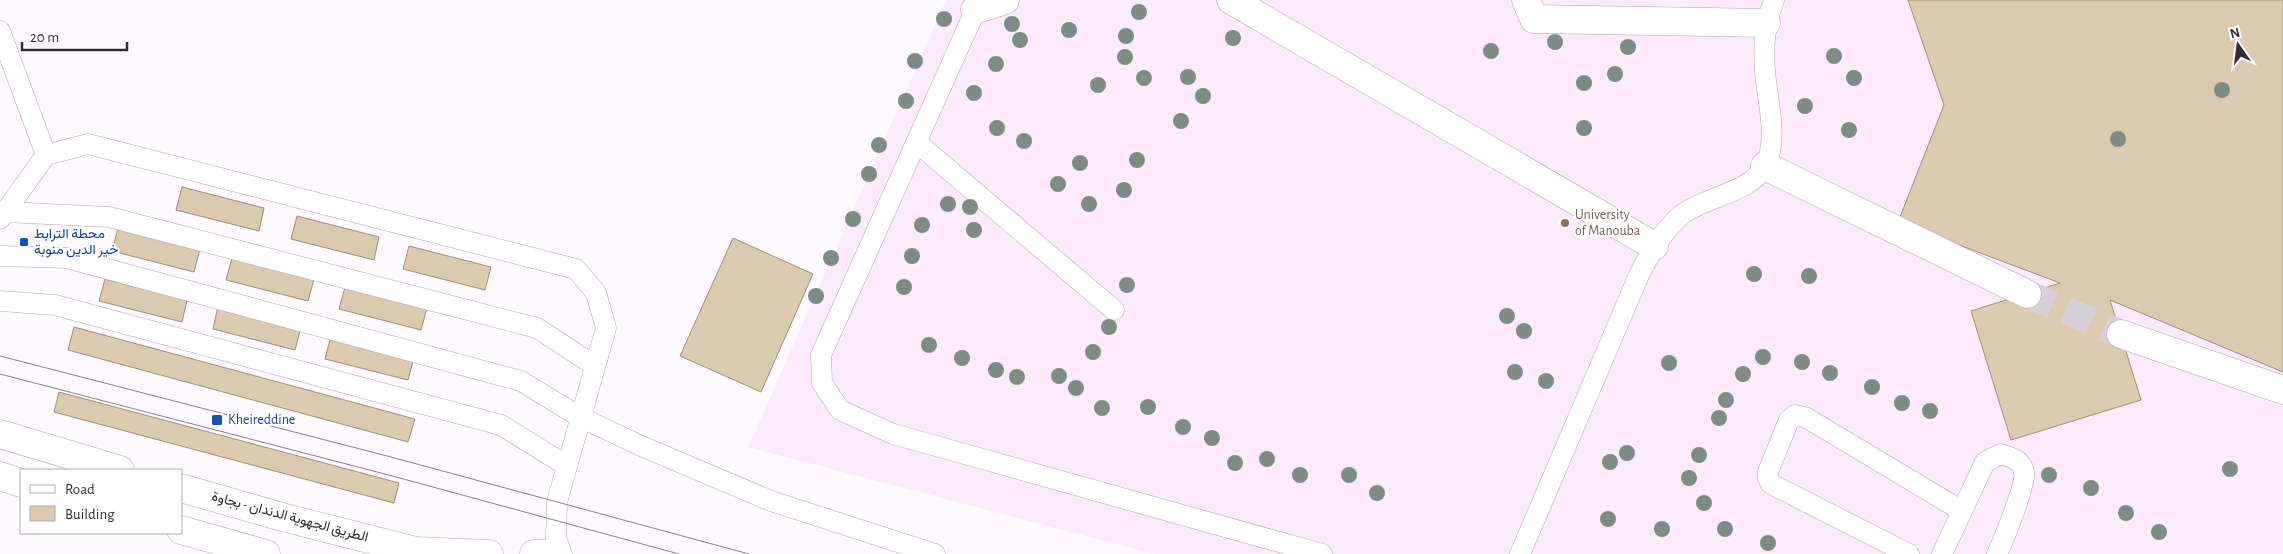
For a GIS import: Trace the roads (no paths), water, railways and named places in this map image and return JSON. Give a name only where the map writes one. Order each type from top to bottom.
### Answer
[{"type":"street","points":[[978,5],[1005,0]]},
{"type":"street","points":[[1230,0],[1654,246]]},
{"type":"street","points":[[1526,0],[1534,19],[1770,11]]},
{"type":"street","points":[[1765,166],[2028,294]]},
{"type":"street","points":[[2121,334],[2283,390]]},
{"type":"street","points":[[0,434],[117,469]]},
{"type":"street","points":[[0,476],[20,483]]},
{"type":"street","name":"الطريق الجهوية الدندان - بجاوة","points":[[182,488],[282,517],[416,551],[489,554]]},
{"type":"street","points":[[182,530],[266,554]]},
{"type":"street","points":[[534,554],[545,554]]},
{"type":"lane","points":[[978,5],[820,355],[822,383],[840,410],[893,434],[1322,554]]},
{"type":"lane","points":[[1520,554],[1635,284],[1654,246],[1681,215],[1739,188],[1754,179],[1765,166],[1770,146],[1772,123],[1764,65],[1770,11]]},
{"type":"lane","points":[[0,31],[46,155]]},
{"type":"lane","points":[[916,142],[1114,310]]},
{"type":"lane","points":[[2,215],[46,155],[88,144],[576,270],[596,293],[606,328],[556,502],[556,538],[562,554]]},
{"type":"lane","points":[[2,215],[109,217],[537,328],[595,366]]},
{"type":"lane","points":[[0,256],[67,258],[521,381],[580,417],[771,501],[935,554]]},
{"type":"lane","points":[[0,301],[55,305],[501,425],[567,466]]},
{"type":"lane","points":[[1909,554],[1771,484],[1768,472],[1788,420],[1795,415],[1805,417],[1962,510]]},
{"type":"lane","points":[[1942,554],[1985,462],[2000,454],[2019,462],[2024,472],[2022,487],[2001,553]]},
{"type":"tunnel","points":[[2027,294],[2121,334]]},
{"type":"tram line","points":[[0,356],[391,457],[749,554]]},
{"type":"tram line","points":[[0,374],[385,474],[679,554]]},
{"type":"place","name":"University of Manouba","points":[[1565,223]]},
{"type":"place","name":"محطة الترابط خير الدين منوبة","points":[[24,242]]},
{"type":"place","name":"Kheireddine","points":[[217,420]]}]
